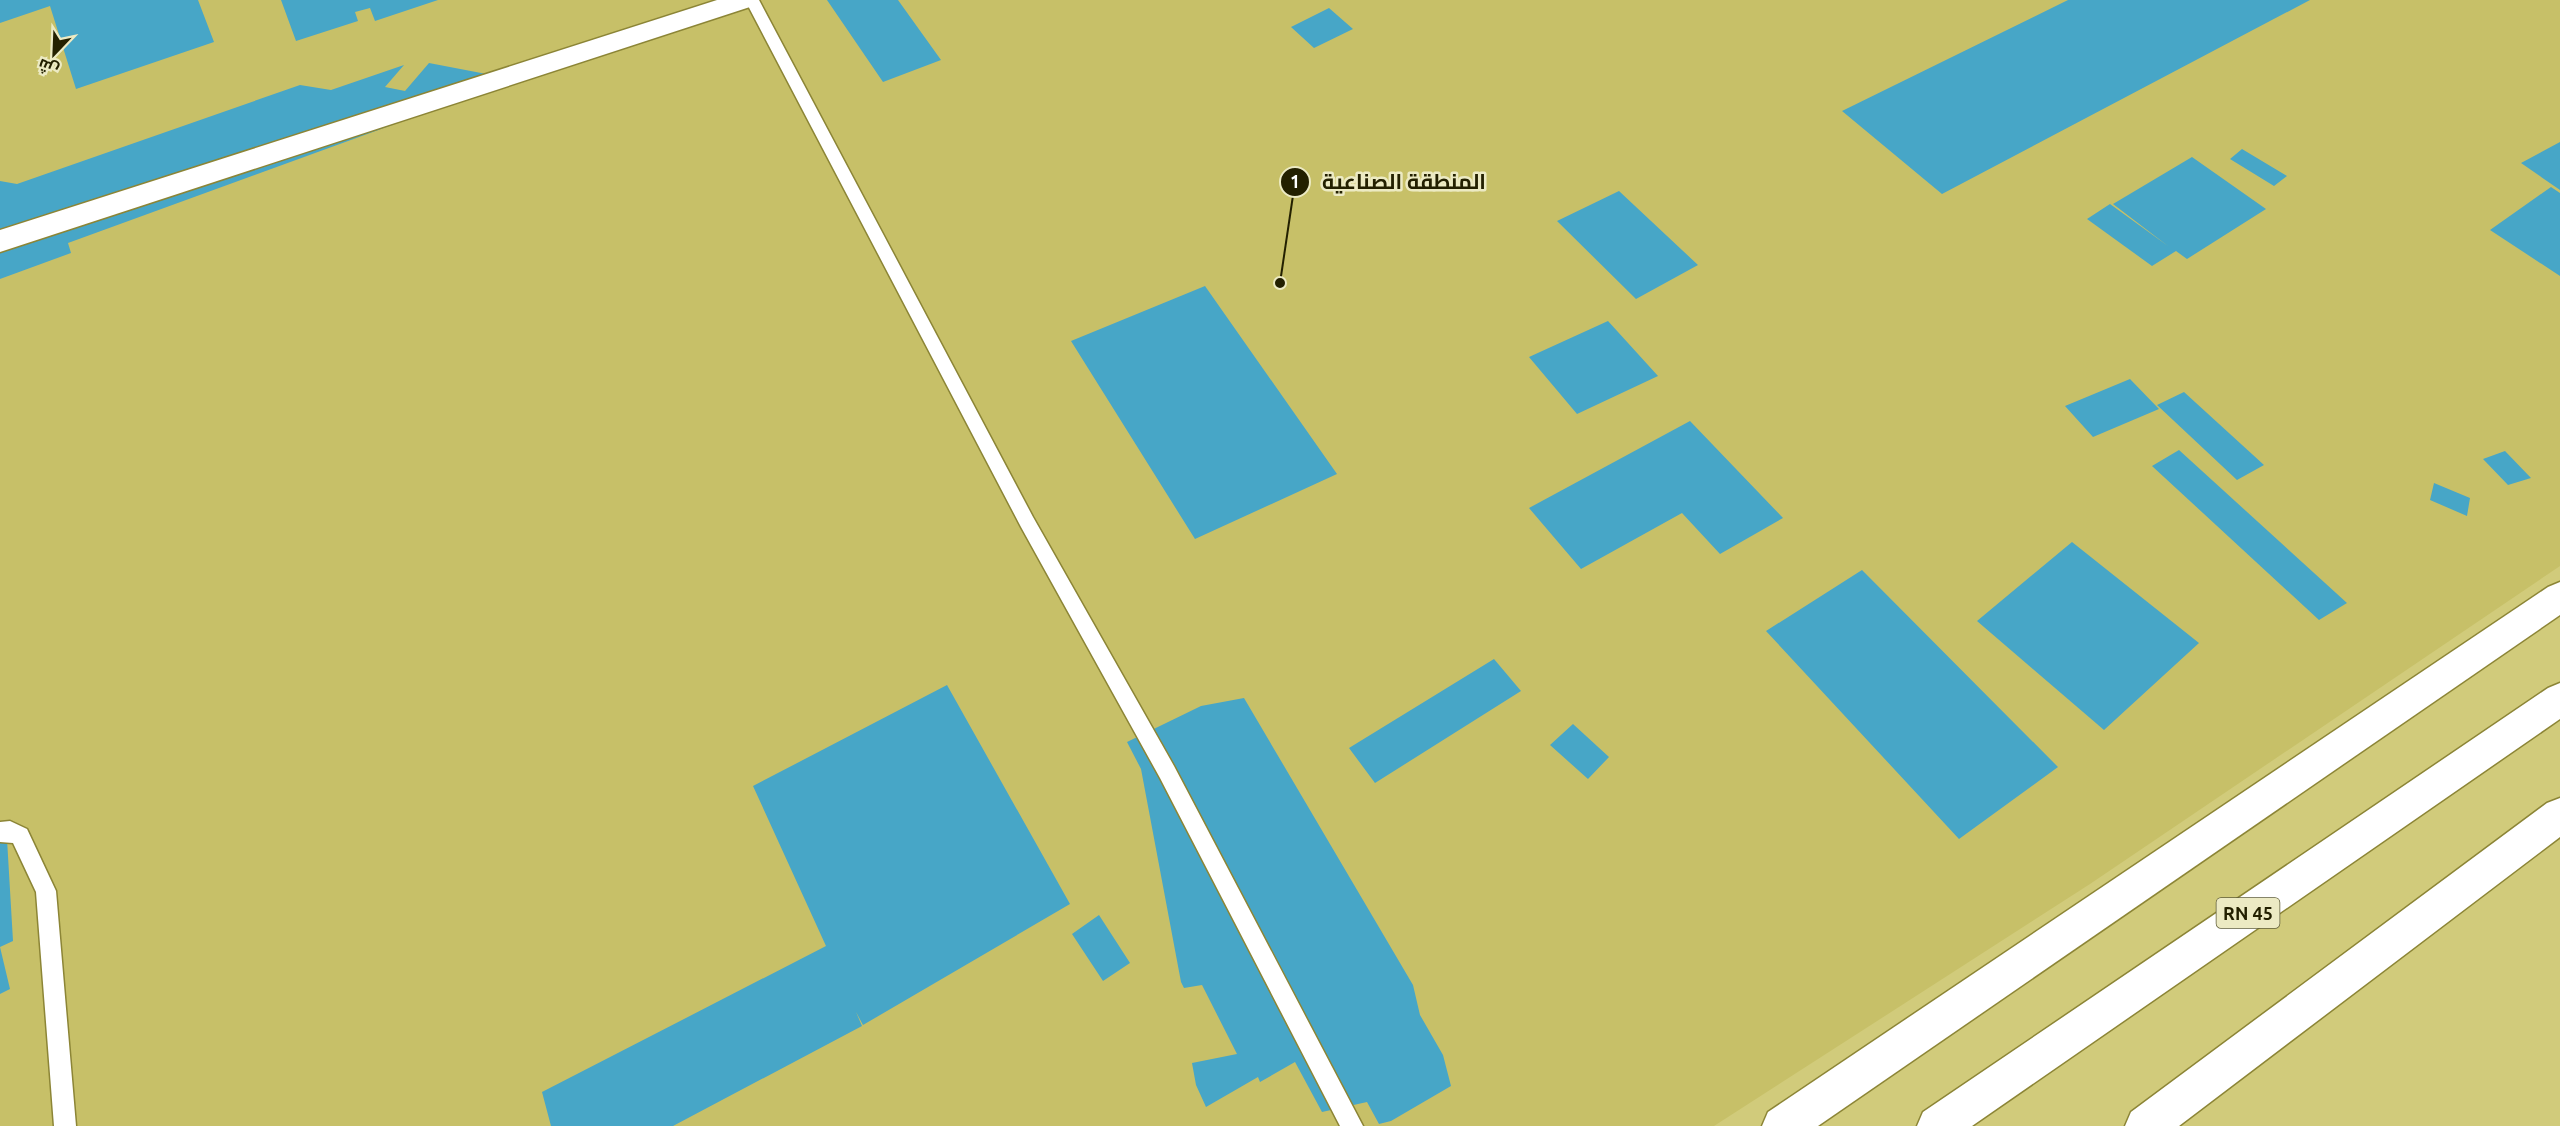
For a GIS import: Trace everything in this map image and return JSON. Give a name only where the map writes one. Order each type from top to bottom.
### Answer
[{"type":"main road","points":[[0,241],[744,0]]},
{"type":"main road","points":[[1782,1126],[2560,597]]},
{"type":"main road","name":"RN 45","points":[[1937,1126],[2560,699]]},
{"type":"main road","points":[[2145,1126],[2560,815]]},
{"type":"lane","points":[[752,0],[1027,522],[1167,772],[1352,1126]]},
{"type":"lane","points":[[0,832],[10,831],[20,836],[46,891],[65,1126]]},
{"type":"shaded area","points":[[0,0],[2560,0],[2560,566],[2090,884],[1714,1126],[0,1126]]},
{"type":"building","points":[[0,0],[198,0],[214,42],[76,89],[50,6],[0,23]]},
{"type":"building","points":[[281,0],[438,0],[375,21],[370,8],[355,12],[358,21],[296,41]]},
{"type":"building","points":[[827,0],[898,0],[941,60],[883,82]]},
{"type":"building","points":[[2068,0],[2310,0],[1942,194],[1842,111]]},
{"type":"building","points":[[1329,8],[1353,29],[1314,48],[1291,27]]},
{"type":"building","points":[[672,23],[68,243],[71,253],[0,279],[0,181],[17,184],[300,85],[331,90],[404,65],[385,87],[405,91],[429,63],[502,77]]},
{"type":"building","points":[[2560,142],[2560,190],[2521,163]]},
{"type":"building","points":[[2242,149],[2287,176],[2274,186],[2230,159]]},
{"type":"building","points":[[2192,157],[2266,209],[2187,259],[2176,251],[2152,266],[2087,219],[2110,204],[2168,246],[2113,204]]},
{"type":"building","points":[[2551,187],[2560,193],[2560,276],[2490,230]]},
{"type":"building","points":[[1619,191],[1698,265],[1636,299],[1557,221]]},
{"type":"building","points":[[1205,286],[1337,474],[1195,539],[1071,341]]},
{"type":"building","points":[[1608,321],[1658,376],[1577,414],[1529,357]]},
{"type":"building","points":[[2130,379],[2159,409],[2093,437],[2065,406]]},
{"type":"building","points":[[2184,392],[2264,465],[2237,480],[2157,405]]},
{"type":"building","points":[[1690,421],[1783,518],[1720,554],[1682,513],[1581,569],[1529,508]]},
{"type":"building","points":[[2179,450],[2347,603],[2319,620],[2152,466]]},
{"type":"building","points":[[2505,451],[2531,478],[2508,485],[2483,459]]},
{"type":"building","points":[[2434,483],[2470,498],[2467,516],[2430,500]]},
{"type":"building","points":[[2072,542],[2199,643],[2104,730],[1977,621]]},
{"type":"building","points":[[1862,570],[2058,767],[1959,839],[1766,631]]},
{"type":"building","points":[[1494,659],[1521,691],[1375,783],[1349,748]]},
{"type":"building","points":[[947,685],[1070,904],[863,1025],[856,1012],[862,1026],[673,1126],[551,1126],[542,1092],[826,946],[753,786]]},
{"type":"building","points":[[1244,698],[1413,985],[1420,1015],[1443,1055],[1451,1086],[1391,1121],[1379,1124],[1367,1102],[1322,1112],[1295,1062],[1260,1082],[1258,1077],[1206,1107],[1196,1085],[1192,1063],[1237,1054],[1202,985],[1184,988],[1181,982],[1141,769],[1127,742],[1201,706]]},
{"type":"building","points":[[1573,724],[1609,757],[1588,779],[1550,745]]},
{"type":"building","points":[[7,839],[13,941],[0,947],[0,842]]},
{"type":"building","points":[[1099,915],[1130,963],[1103,981],[1072,934]]},
{"type":"building","points":[[0,947],[10,989],[0,994]]},
{"type":"place","name":"المنطقة الصناعية","points":[[1280,283]]}]
